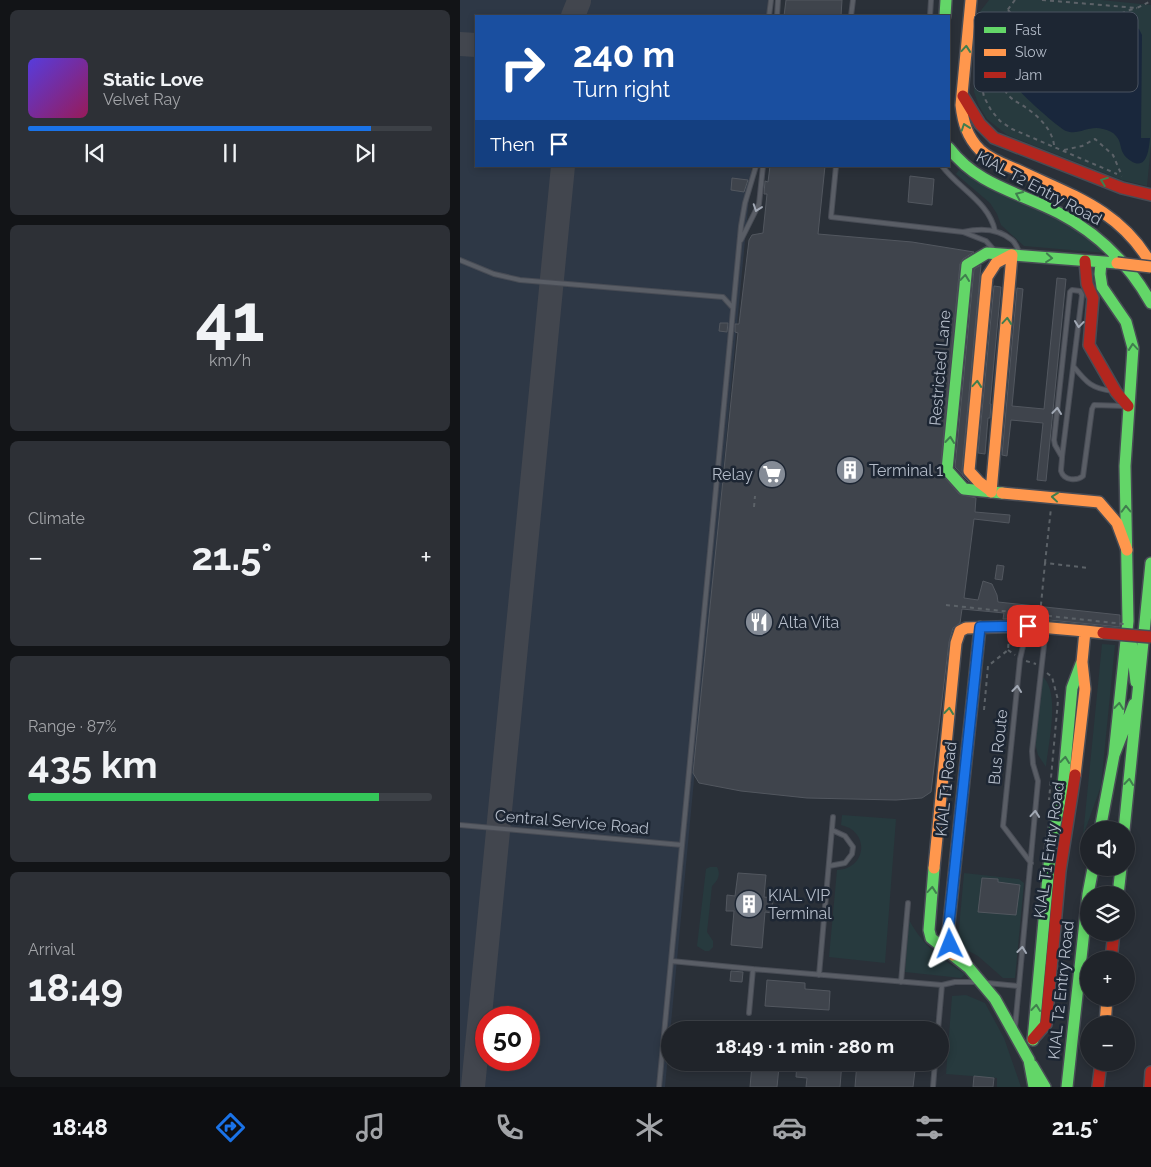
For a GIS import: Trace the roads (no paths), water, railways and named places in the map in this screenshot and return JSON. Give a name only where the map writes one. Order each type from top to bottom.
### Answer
[{"type":"main road","points":[[945,15],[946,0]]},
{"type":"main road","name":"KIAL T2 Entry Road","points":[[971,1],[961,105],[963,122],[970,138],[980,151],[994,160],[1093,205],[1111,216],[1128,231],[1143,250],[1151,266]]},
{"type":"main road","points":[[962,96],[977,121],[994,138],[1122,188],[1151,195]]},
{"type":"main road","name":"KIAL T2 Entry Road","points":[[950,149],[964,166],[981,178],[1060,214],[1093,233],[1127,265],[1151,303]]},
{"type":"main road","name":"Restricted Lane","points":[[991,492],[964,489],[947,470],[967,265],[987,253],[1151,266]]},
{"type":"main road","points":[[991,492],[1016,255],[1004,257],[996,262],[987,277],[969,471],[978,482],[991,492],[1099,502],[1107,508],[1118,524],[1127,550]]},
{"type":"main road","points":[[1085,261],[1087,284],[1093,298],[1089,345],[1116,392],[1128,406]]},
{"type":"main road","points":[[1101,262],[1102,287],[1107,297],[1122,314],[1132,339],[1133,358],[1125,466],[1130,623],[1138,695],[1114,755]]},
{"type":"main road","points":[[1125,821],[1151,563]]},
{"type":"main road","points":[[1102,821],[1114,755],[1130,623]]},
{"type":"main road","points":[[980,627],[1028,626],[1151,637]]},
{"type":"main road","name":"KIAL T1 Road","points":[[932,938],[930,912],[956,643],[960,631],[966,628],[980,627],[948,933],[953,955]]},
{"type":"main road","name":"KIAL T1 Entry Road","points":[[1034,1087],[1030,1060],[1033,1038],[1046,1024],[1060,871],[1074,788],[1085,689],[1082,662],[1085,631]]},
{"type":"main road","name":"KIAL T2 Entry Road","points":[[1067,1087],[1091,876]]},
{"type":"main road","name":"KIAL T1 Entry Road","points":[[932,938],[983,982],[1045,1087]]},
{"type":"main road","points":[[1098,1087],[1100,1071]]},
{"type":"main road","points":[[1150,1087],[1151,1072]]},
{"type":"lane","points":[[769,15],[771,0]]},
{"type":"lane","points":[[777,15],[778,0]]},
{"type":"lane","points":[[851,15],[853,0]]},
{"type":"lane","points":[[930,15],[931,0]]},
{"type":"lane","points":[[659,1087],[739,247],[745,203],[756,167]]},
{"type":"lane","points":[[739,247],[745,229],[756,214],[759,204],[763,167]]},
{"type":"lane","points":[[836,167],[831,217],[963,232],[986,240],[997,254]]},
{"type":"lane","points":[[943,167],[960,187],[984,207],[991,219],[995,232]]},
{"type":"lane","points":[[963,232],[981,228],[995,232],[1013,241],[1016,255]]},
{"type":"lane","points":[[460,260],[494,274],[520,280],[723,298],[733,308]]},
{"type":"lane","points":[[1062,458],[1054,440],[1070,292],[1076,289],[1082,295],[1062,458],[1062,474],[1065,477],[1071,480],[1079,479],[1083,476],[1094,405],[1128,406]]},
{"type":"lane","points":[[1074,367],[1088,383],[1095,387],[1116,392]]},
{"type":"lane","name":"Bus Route","points":[[1028,626],[1020,658],[1003,826],[1031,863]]},
{"type":"lane","points":[[1014,1033],[1038,781],[1032,751],[1046,628]]},
{"type":"lane","points":[[819,975],[833,817]]},
{"type":"lane","name":"Central Service Road","points":[[460,824],[682,845]]},
{"type":"lane","points":[[829,866],[845,863],[852,854],[853,847],[845,836],[832,830]]},
{"type":"lane","points":[[901,982],[908,903]]},
{"type":"lane","points":[[671,961],[942,985],[955,982],[983,982],[1019,986]]},
{"type":"lane","points":[[749,1013],[753,969]]},
{"type":"lane","points":[[939,1021],[942,985]]},
{"type":"lane","points":[[934,1086],[935,1071]]},
{"type":"place","name":"Terminal 1","points":[[850,470]]},
{"type":"place","name":"Relay","points":[[772,474]]},
{"type":"place","name":"Alta Vita","points":[[759,622]]},
{"type":"place","name":"KIAL VIP Terminal","points":[[749,904]]}]
